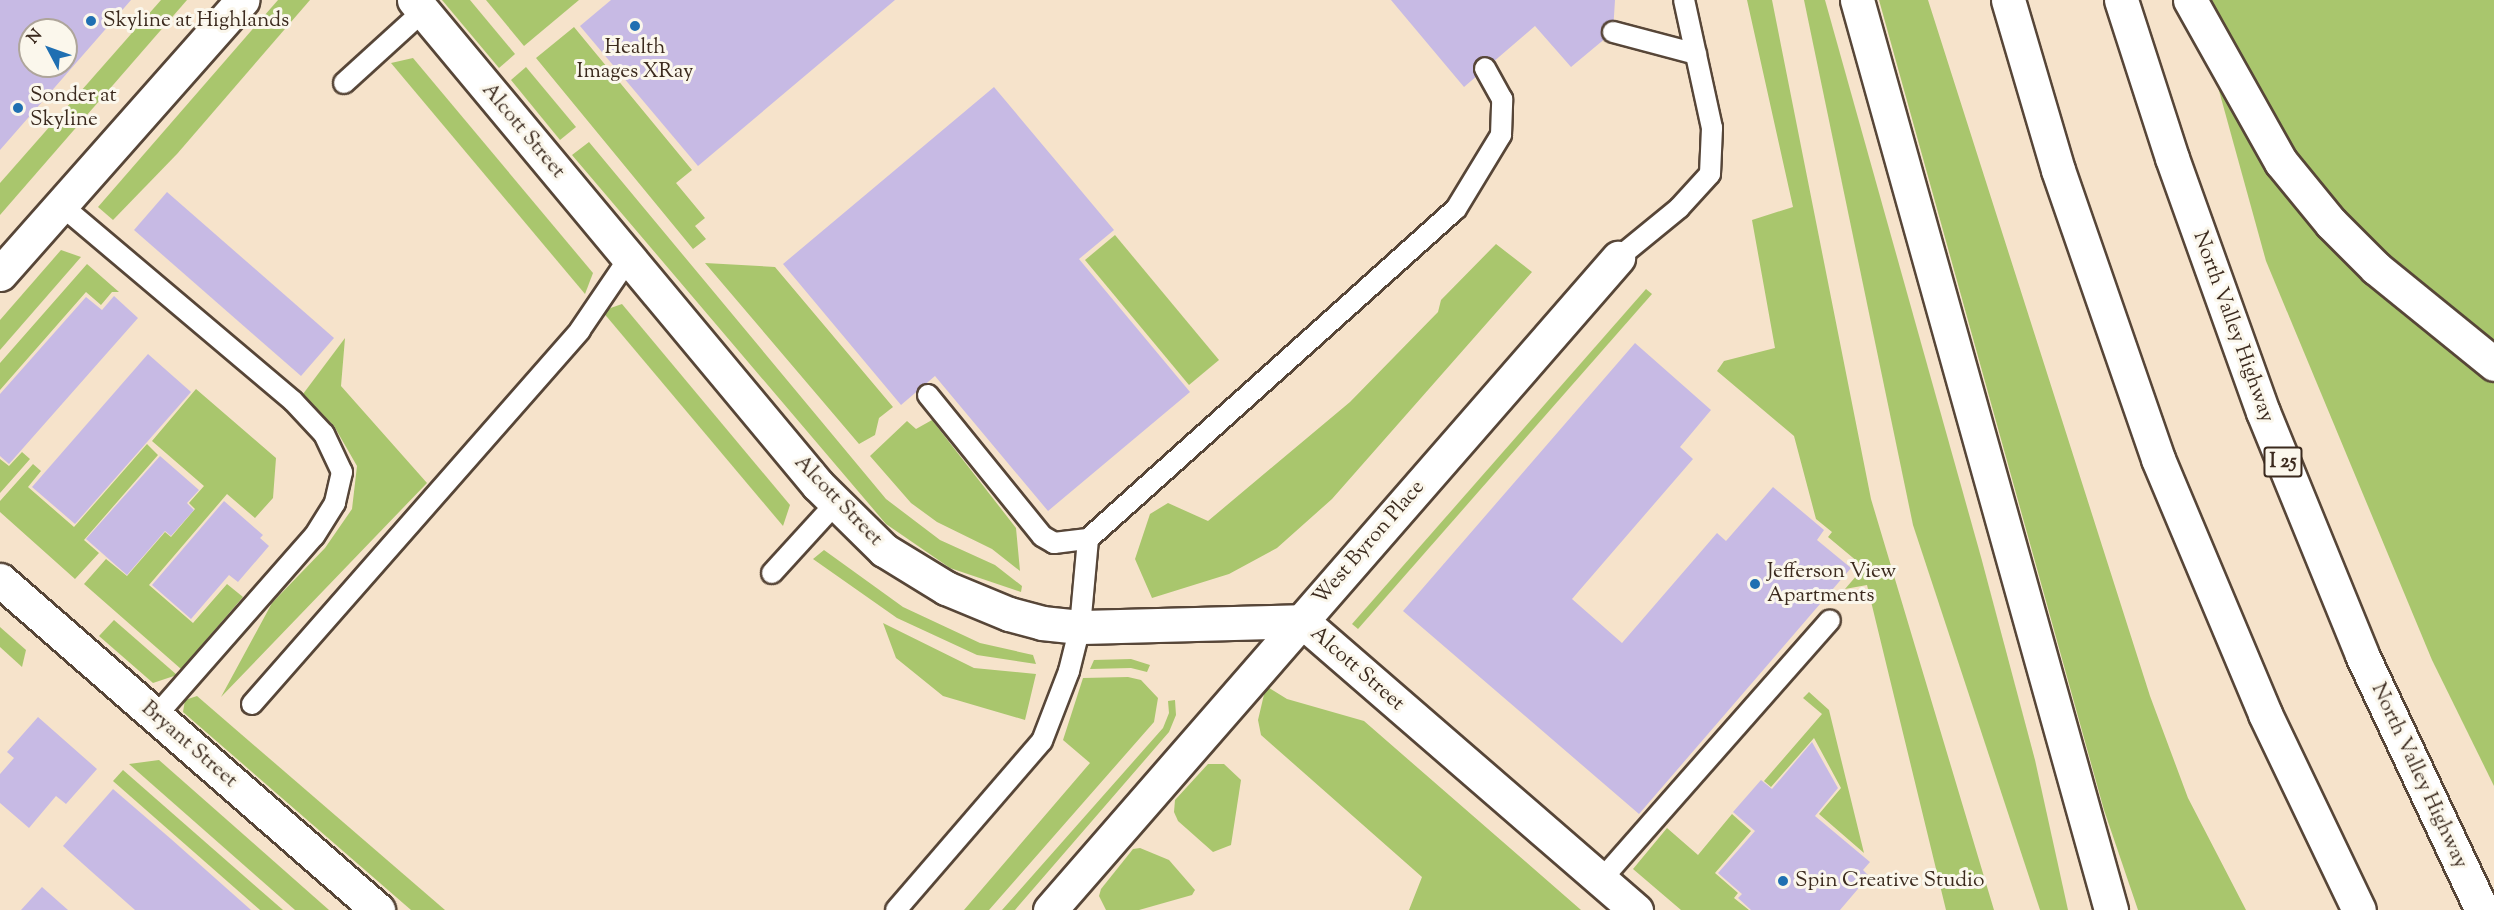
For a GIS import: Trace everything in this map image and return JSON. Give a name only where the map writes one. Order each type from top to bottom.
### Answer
[{"type":"main road","points":[[0,274],[242,0]]},
{"type":"main road","points":[[1857,0],[2111,910]]},
{"type":"main road","points":[[1996,0],[2058,170],[2158,459],[2210,590],[2359,910]]},
{"type":"main road","points":[[2008,0],[2058,170]]},
{"type":"main road","name":"North Valley Highway","points":[[2121,0],[2172,158],[2263,412],[2362,655],[2482,910]]},
{"type":"main road","points":[[2190,0],[2281,162],[2331,223],[2376,268],[2494,364]]},
{"type":"main road","name":"Alcott Street","points":[[418,6],[835,504],[884,550],[946,588],[1008,614],[1080,627],[1302,621],[1636,910]]},
{"type":"main road","name":"West Byron Place","points":[[1050,910],[1618,258]]},
{"type":"main road","name":"Bryant Street","points":[[0,580],[378,910]]},
{"type":"lane","points":[[1618,258],[1679,208],[1710,174],[1714,157],[1712,128],[1684,0]]},
{"type":"lane","points":[[344,83],[418,6]]},
{"type":"lane","points":[[1613,32],[1696,54]]},
{"type":"lane","points":[[928,395],[1042,536],[1054,543],[1088,539],[1456,209],[1501,135],[1502,99],[1485,68]]},
{"type":"lane","points":[[61,205],[293,401],[324,434],[342,472],[335,503],[314,536],[156,716]]},
{"type":"lane","points":[[252,704],[580,330],[629,258]]},
{"type":"lane","points":[[772,573],[835,504]]},
{"type":"lane","points":[[896,910],[1042,741],[1069,671],[1080,627],[1088,539]]},
{"type":"lane","points":[[1601,880],[1830,620]]},
{"type":"green space","points":[[161,0],[187,0],[0,215],[0,183]]},
{"type":"green space","points":[[278,0],[310,0],[177,154],[113,220],[98,207]]},
{"type":"green space","points":[[442,0],[470,0],[515,54],[499,68]]},
{"type":"green space","points":[[486,0],[579,0],[524,46]]},
{"type":"green space","points":[[1747,0],[1772,0],[1871,499],[1994,910],[1946,910],[1867,585],[1845,589],[1864,567],[1828,537],[1832,532],[1816,519],[1794,436],[1717,371],[1724,361],[1775,348],[1752,220],[1793,207]]},
{"type":"green space","points":[[1804,0],[1825,0],[1981,557],[2035,760],[2068,910],[2040,910],[1913,525]]},
{"type":"green space","points":[[1879,0],[1928,0],[2150,696],[2188,798],[2246,910],[2138,910],[2104,810]]},
{"type":"green space","points":[[2194,0],[2494,0],[2494,786],[2432,660],[2266,261]]},
{"type":"green space","points":[[574,27],[692,170],[676,183],[705,218],[695,226],[706,239],[693,249],[536,58]]},
{"type":"green space","points":[[413,58],[593,273],[585,294],[391,63]]},
{"type":"green space","points":[[526,67],[576,127],[560,140],[511,80]]},
{"type":"green space","points":[[589,142],[886,499],[940,540],[995,565],[1022,586],[1021,592],[950,568],[886,524],[572,155]]},
{"type":"green space","points":[[1115,235],[1219,360],[1189,385],[1085,260]]},
{"type":"green space","points":[[1496,244],[1532,272],[1332,499],[1277,548],[1229,574],[1152,598],[1135,559],[1150,514],[1168,503],[1208,521],[1350,402],[1438,312],[1441,300]]},
{"type":"green space","points":[[61,250],[81,257],[0,350],[0,320]]},
{"type":"green space","points":[[705,263],[775,267],[893,407],[879,418],[875,435],[859,444]]},
{"type":"green space","points":[[87,264],[119,292],[112,292],[101,305],[86,292],[0,390],[0,363]]},
{"type":"green space","points":[[1646,289],[1652,294],[1358,629],[1352,624]]},
{"type":"green space","points":[[622,304],[790,505],[783,526],[602,311]]},
{"type":"green space","points":[[345,338],[341,386],[427,483],[221,697],[272,603],[325,548],[352,509],[357,466],[334,426],[303,394]]},
{"type":"green space","points":[[196,389],[276,458],[273,498],[255,518],[227,494],[149,585],[193,623],[227,584],[243,597],[181,669],[84,584],[106,559],[127,576],[165,532],[171,537],[195,509],[189,503],[204,486],[152,441]]},
{"type":"green space","points":[[932,420],[1016,528],[1020,571],[992,549],[937,522],[911,503],[870,456],[907,421],[916,429]]},
{"type":"green space","points":[[147,444],[158,455],[84,540],[99,553],[75,579],[0,512],[0,501],[33,464],[41,471],[28,487],[74,527]]},
{"type":"green space","points":[[22,452],[30,459],[0,493],[0,459],[9,466]]},
{"type":"green space","points":[[824,550],[903,607],[980,643],[1033,655],[1036,664],[977,655],[897,618],[813,559]]},
{"type":"green space","points":[[114,620],[177,675],[153,683],[99,636]]},
{"type":"green space","points":[[883,623],[974,668],[1036,674],[1025,720],[943,696],[896,658]]},
{"type":"green space","points":[[0,627],[26,650],[22,667],[0,647]]},
{"type":"green space","points":[[1131,659],[1150,665],[1147,672],[1131,668],[1090,669],[1094,660]]},
{"type":"green space","points":[[1128,677],[1141,680],[1158,698],[1154,722],[989,910],[964,910],[1090,763],[1063,740],[1083,678]]},
{"type":"green space","points":[[1266,686],[1287,699],[1364,721],[1581,910],[1409,910],[1422,877],[1261,735],[1258,720]]},
{"type":"green space","points":[[1809,692],[1829,710],[1864,853],[1819,814],[1841,788],[1814,738],[1771,787],[1764,781],[1822,714],[1803,698]]},
{"type":"green space","points":[[197,696],[445,910],[411,910],[183,712],[185,700]]},
{"type":"green space","points":[[1175,700],[1176,715],[1169,732],[1015,910],[1002,910],[1163,728],[1169,713],[1168,701]]},
{"type":"green space","points":[[159,760],[329,910],[295,910],[129,764]]},
{"type":"green space","points":[[1208,764],[1224,764],[1241,780],[1231,845],[1213,852],[1178,821],[1174,812],[1175,800]]},
{"type":"green space","points":[[123,770],[283,910],[260,910],[113,781]]},
{"type":"green space","points":[[1732,814],[1751,831],[1715,873],[1738,893],[1734,898],[1749,910],[1681,910],[1633,869],[1667,828],[1698,855]]},
{"type":"green space","points":[[1140,848],[1169,860],[1195,890],[1192,895],[1139,910],[1106,910],[1099,896],[1101,889],[1133,849]]},
{"type":"building","name":"Sonder at Skyline","points":[[0,0],[131,0],[78,61],[78,18],[18,18],[18,78],[63,78],[0,150]]},
{"type":"building","points":[[611,0],[895,0],[698,166],[580,26]]},
{"type":"building","points":[[1391,0],[1615,0],[1613,32],[1571,67],[1535,26],[1464,87]]},
{"type":"building","points":[[994,87],[1114,230],[1079,259],[1190,392],[1048,511],[935,376],[901,405],[783,264]]},
{"type":"building","points":[[167,192],[334,338],[301,376],[134,230]]},
{"type":"building","points":[[114,296],[138,318],[9,464],[0,456],[0,394],[86,297],[102,310]]},
{"type":"building","name":"Jefferson View Apartments","points":[[1635,343],[1711,410],[1680,447],[1693,459],[1572,599],[1622,643],[1717,533],[1726,541],[1773,487],[1824,530],[1817,540],[1851,568],[1639,814],[1403,611]]},
{"type":"building","points":[[148,354],[191,392],[75,524],[32,487]]},
{"type":"building","points":[[160,456],[199,490],[187,503],[194,510],[171,536],[165,531],[127,575],[86,539]]},
{"type":"building","points":[[224,501],[263,535],[260,538],[269,546],[238,582],[229,575],[191,619],[152,585]]},
{"type":"building","points":[[38,717],[97,769],[66,804],[56,796],[29,828],[0,803],[0,774],[14,758],[7,752]]},
{"type":"building","points":[[1812,742],[1838,788],[1815,816],[1870,862],[1863,870],[1869,876],[1840,910],[1751,910],[1738,898],[1742,894],[1718,873],[1755,831],[1733,812],[1761,780],[1772,789]]},
{"type":"building","points":[[113,789],[251,910],[135,910],[63,846]]},
{"type":"building","points":[[42,887],[68,910],[21,910]]},
{"type":"place","name":"Skyline at Highlands","points":[[91,21]]},
{"type":"place","name":"Health Images XRay","points":[[635,26]]},
{"type":"place","name":"Sonder at Skyline","points":[[18,108]]},
{"type":"place","name":"Jefferson View Apartments","points":[[1755,584]]},
{"type":"place","name":"Spin Creative Studio","points":[[1783,881]]}]
